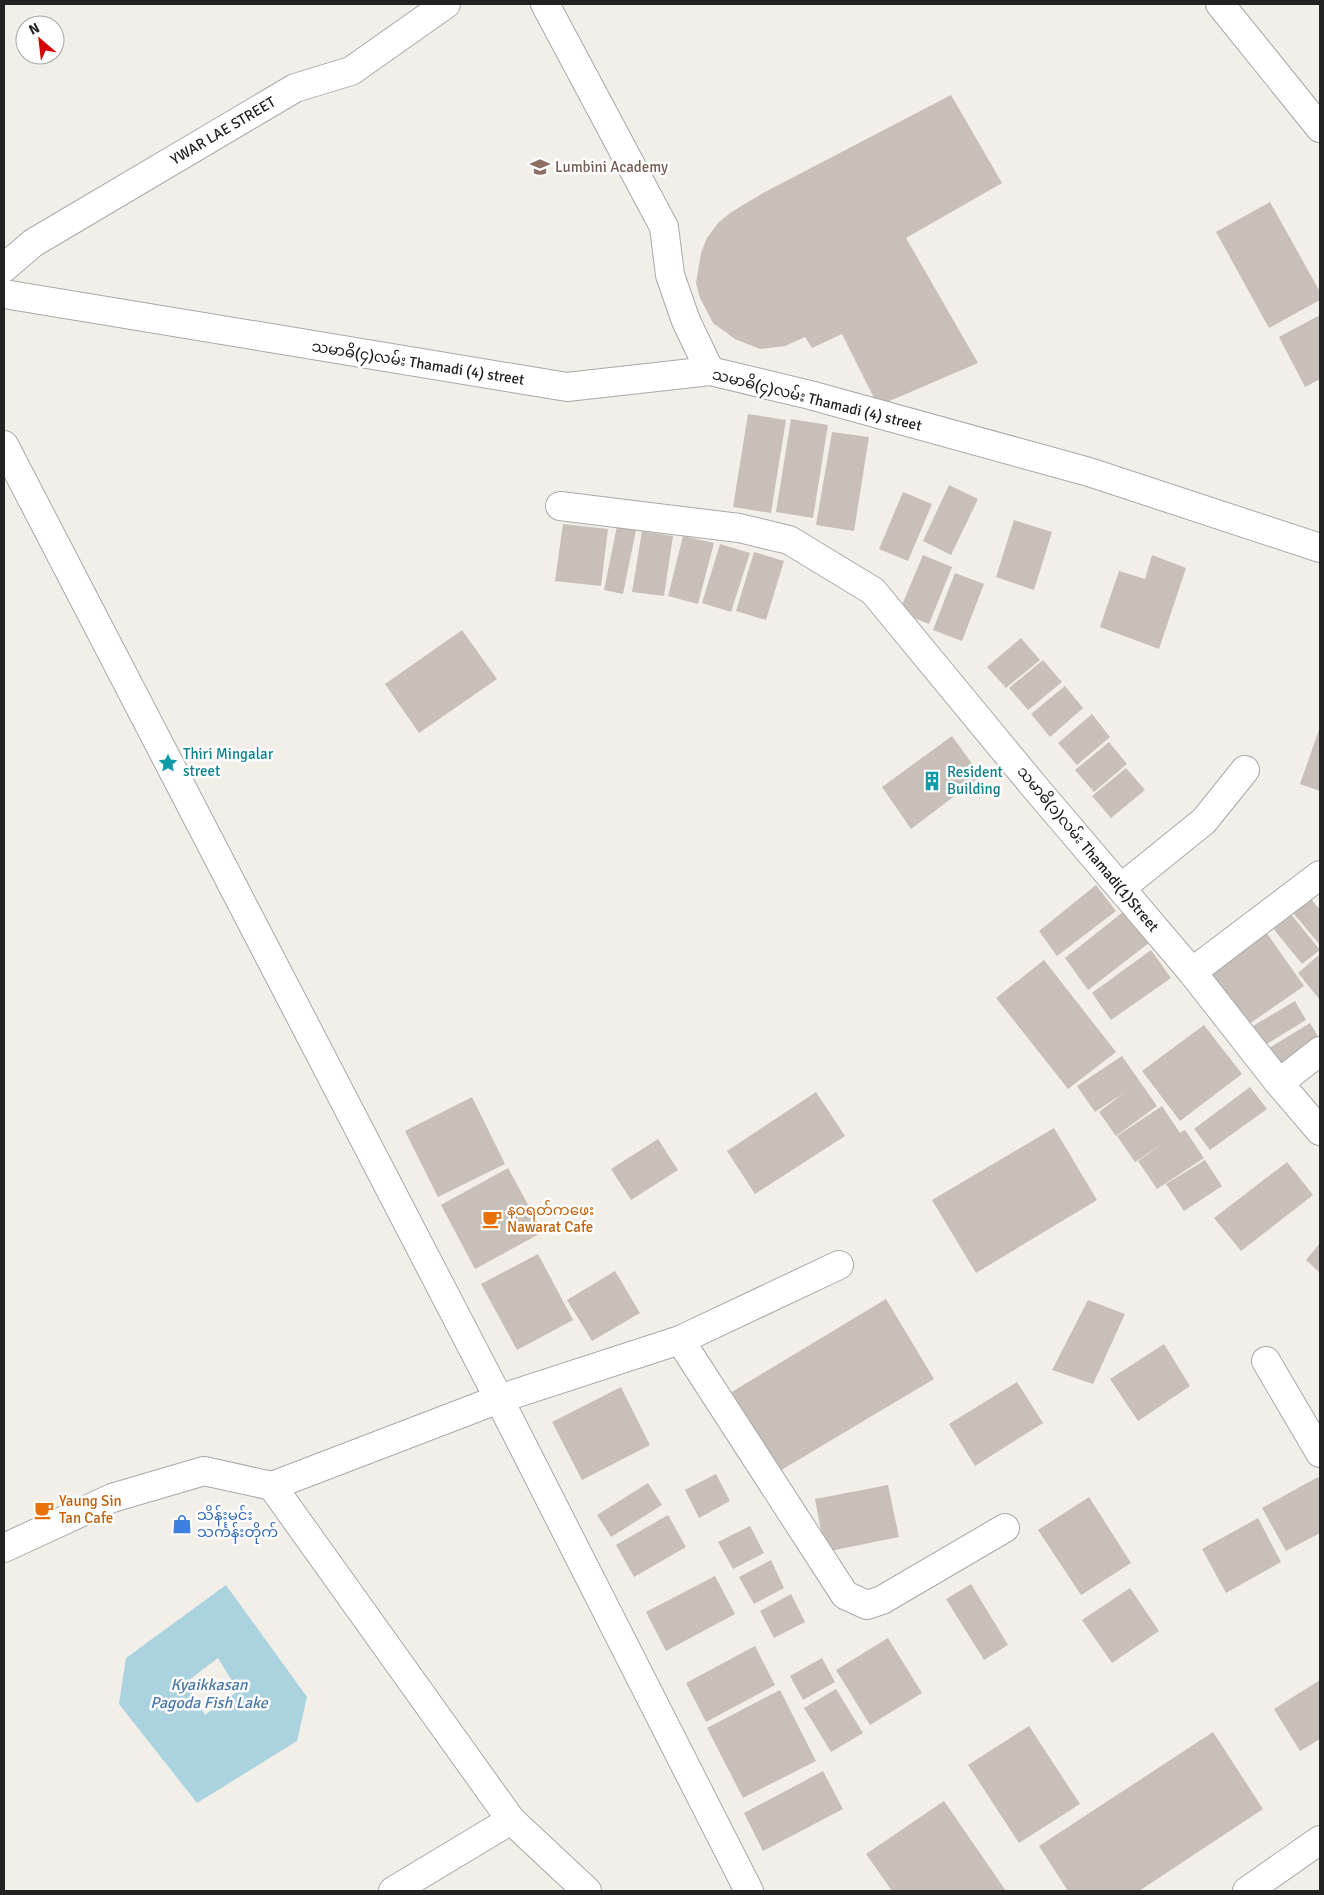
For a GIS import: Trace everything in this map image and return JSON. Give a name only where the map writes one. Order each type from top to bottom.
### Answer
[{"type":"street","name":"YWAR LAE STREET","points":[[4,268],[33,243],[295,88],[351,71],[446,4]]},
{"type":"street","points":[[545,4],[664,227],[670,274],[686,321],[710,371]]},
{"type":"street","points":[[1220,4],[1320,128]]},
{"type":"street","name":"သမာဓိ(၄)လမ်း Thamadi (4) street","points":[[4,294],[567,387],[710,371],[810,395],[1089,472],[1320,548]]},
{"type":"street","points":[[4,445],[499,1399],[749,1891]]},
{"type":"street","name":"သမာဓိ(၁)လမ်း Thamadi(1)Street","points":[[560,506],[739,528],[789,540],[873,591],[1033,785],[1192,972],[1320,1131]]},
{"type":"street","points":[[1121,888],[1204,822],[1245,770]]},
{"type":"street","points":[[1192,972],[1320,876]]},
{"type":"street","points":[[1280,1083],[1320,1051]]},
{"type":"street","points":[[4,1548],[112,1498],[204,1471],[272,1486],[499,1399],[680,1340],[839,1265]]},
{"type":"street","points":[[680,1340],[845,1595],[867,1605],[882,1600],[1005,1528]]},
{"type":"street","points":[[1266,1361],[1320,1453]]},
{"type":"street","points":[[272,1486],[512,1820],[587,1891]]},
{"type":"street","points":[[393,1891],[512,1820]]},
{"type":"street","points":[[1247,1891],[1320,1840]]},
{"type":"water","name":"Kyaikkasan Pagoda Fish Lake","points":[[226,1585],[307,1697],[297,1741],[197,1803],[119,1704],[126,1658]]},
{"type":"pier","points":[[218,1658],[238,1691],[205,1715],[185,1683]]},
{"type":"building","points":[[951,95],[1002,183],[906,238],[978,363],[878,406],[842,334],[812,348],[805,337],[785,346],[760,349],[735,339],[713,323],[700,298],[696,283],[701,253],[707,238],[718,223],[730,213],[763,193]]},
{"type":"building","points":[[1270,202],[1320,292],[1320,300],[1269,328],[1216,232]]},
{"type":"building","points":[[1320,315],[1320,379],[1305,387],[1279,337]]},
{"type":"building","points":[[748,414],[786,420],[771,513],[733,507]]},
{"type":"building","points":[[791,419],[828,425],[813,518],[776,512]]},
{"type":"building","points":[[832,432],[869,437],[854,531],[816,525]]},
{"type":"building","points":[[949,485],[978,499],[951,555],[923,541]]},
{"type":"building","points":[[903,492],[932,504],[908,561],[879,549]]},
{"type":"building","points":[[1014,520],[1052,532],[1034,590],[996,577]]},
{"type":"building","points":[[563,524],[608,529],[601,586],[555,581]]},
{"type":"building","points":[[617,526],[636,530],[623,594],[604,590]]},
{"type":"building","points":[[642,531],[673,536],[664,596],[632,592]]},
{"type":"building","points":[[683,536],[714,543],[698,604],[668,596]]},
{"type":"building","points":[[720,544],[750,553],[731,612],[702,603]]},
{"type":"building","points":[[754,552],[784,561],[766,620],[736,611]]},
{"type":"building","points":[[923,555],[952,567],[929,624],[899,612]]},
{"type":"building","points":[[1152,555],[1186,568],[1159,649],[1100,627],[1119,571],[1145,579]]},
{"type":"building","points":[[955,573],[984,584],[962,641],[933,630]]},
{"type":"building","points":[[462,630],[497,679],[419,733],[385,684]]},
{"type":"building","points":[[1021,638],[1040,660],[1006,688],[987,667]]},
{"type":"building","points":[[1043,660],[1062,682],[1028,710],[1009,688]]},
{"type":"building","points":[[1065,686],[1083,708],[1050,737],[1031,714]]},
{"type":"building","points":[[1092,714],[1110,737],[1077,765],[1058,743]]},
{"type":"building","points":[[1320,727],[1320,791],[1300,784]]},
{"type":"building","name":"Resident Building","points":[[952,736],[981,776],[911,829],[882,787]]},
{"type":"building","points":[[1109,742],[1127,764],[1094,792],[1075,770]]},
{"type":"building","points":[[1126,768],[1145,790],[1111,818],[1092,796]]},
{"type":"building","points":[[1096,885],[1116,911],[1057,956],[1039,931]]},
{"type":"building","points":[[1307,894],[1320,910],[1320,945],[1289,908]]},
{"type":"building","points":[[1123,912],[1149,943],[1088,990],[1065,958]]},
{"type":"building","points":[[1290,913],[1320,950],[1302,964],[1272,927]]},
{"type":"building","points":[[1261,925],[1304,986],[1242,1029],[1199,970]]},
{"type":"building","points":[[1151,950],[1171,978],[1111,1020],[1092,993]]},
{"type":"building","points":[[1320,954],[1320,1000],[1298,973]]},
{"type":"building","points":[[1044,960],[1116,1052],[1068,1089],[996,998]]},
{"type":"building","points":[[1295,1001],[1306,1020],[1265,1045],[1253,1026]]},
{"type":"building","points":[[1310,1023],[1320,1040],[1281,1067],[1269,1048]]},
{"type":"building","points":[[1204,1025],[1242,1074],[1180,1121],[1142,1071]]},
{"type":"building","points":[[1122,1056],[1157,1106],[1116,1136],[1099,1112],[1125,1092],[1095,1112],[1077,1086]]},
{"type":"building","points":[[1250,1087],[1267,1109],[1210,1150],[1194,1129]]},
{"type":"building","points":[[816,1092],[845,1136],[755,1194],[727,1151]]},
{"type":"building","points":[[472,1097],[505,1164],[438,1197],[405,1131]]},
{"type":"building","points":[[1162,1106],[1180,1133],[1185,1130],[1204,1158],[1157,1189],[1138,1161],[1167,1141],[1135,1162],[1117,1136]]},
{"type":"building","points":[[1054,1128],[1097,1200],[976,1273],[932,1200]]},
{"type":"building","points":[[658,1139],[678,1170],[631,1200],[611,1169]]},
{"type":"building","points":[[1205,1160],[1222,1186],[1184,1211],[1166,1184]]},
{"type":"building","points":[[1287,1162],[1313,1195],[1241,1251],[1214,1218]]},
{"type":"building","name":"နဝရတ်ကဖေး Nawarat Cafe","points":[[508,1168],[543,1232],[475,1269],[441,1205]]},
{"type":"building","points":[[1320,1243],[1320,1273],[1306,1260]]},
{"type":"building","points":[[538,1254],[573,1320],[517,1350],[481,1284]]},
{"type":"building","points":[[615,1271],[640,1313],[592,1341],[567,1300]]},
{"type":"building","points":[[886,1299],[934,1379],[778,1472],[730,1393]]},
{"type":"building","points":[[1088,1300],[1125,1314],[1093,1384],[1052,1370]]},
{"type":"building","points":[[1164,1344],[1190,1386],[1138,1421],[1110,1379]]},
{"type":"building","points":[[1017,1382],[1043,1423],[975,1466],[949,1424]]},
{"type":"building","points":[[621,1387],[650,1445],[582,1480],[552,1422]]},
{"type":"building","points":[[716,1474],[730,1501],[699,1518],[685,1490]]},
{"type":"building","points":[[1318,1477],[1320,1481],[1320,1533],[1286,1551],[1262,1508]]},
{"type":"building","points":[[648,1483],[662,1505],[611,1537],[597,1515]]},
{"type":"building","points":[[888,1485],[899,1537],[825,1552],[815,1499]]},
{"type":"building","points":[[1089,1497],[1131,1563],[1081,1595],[1038,1530]]},
{"type":"building","points":[[668,1515],[686,1547],[634,1577],[616,1545]]},
{"type":"building","points":[[1258,1518],[1281,1562],[1226,1593],[1202,1549]]},
{"type":"building","points":[[750,1526],[764,1553],[733,1569],[718,1542]]},
{"type":"building","points":[[771,1560],[784,1588],[754,1604],[739,1577]]},
{"type":"building","points":[[715,1576],[735,1614],[666,1651],[646,1612]]},
{"type":"building","points":[[971,1584],[1008,1645],[984,1660],[946,1599]]},
{"type":"building","points":[[1130,1588],[1159,1631],[1112,1663],[1082,1620]]},
{"type":"building","points":[[791,1594],[805,1622],[774,1638],[760,1611]]},
{"type":"building","points":[[888,1638],[922,1693],[870,1725],[836,1670]]},
{"type":"building","points":[[755,1646],[775,1685],[706,1722],[686,1683]]},
{"type":"building","points":[[822,1658],[835,1682],[803,1700],[790,1676]]},
{"type":"building","points":[[1320,1680],[1320,1739],[1300,1751],[1274,1709]]},
{"type":"building","points":[[836,1689],[863,1733],[831,1752],[804,1708]]},
{"type":"building","points":[[780,1690],[816,1761],[743,1798],[707,1728]]},
{"type":"building","points":[[1029,1726],[1080,1804],[1019,1843],[968,1765]]},
{"type":"building","points":[[1213,1732],[1263,1809],[1139,1891],[1068,1891],[1039,1846]]},
{"type":"building","points":[[823,1771],[843,1809],[763,1851],[744,1813]]},
{"type":"building","points":[[944,1801],[1006,1891],[892,1891],[866,1854]]},
{"type":"place","name":"Lumbini Academy","points":[[540,167]]},
{"type":"place","name":"Thiri Mingalar street","points":[[168,763]]},
{"type":"place","name":"Resident Building","points":[[932,781]]},
{"type":"place","name":"နဝရတ်ကဖေး Nawarat Cafe","points":[[492,1219]]},
{"type":"place","name":"Yaung Sin Tan Cafe","points":[[44,1510]]},
{"type":"place","name":"သိန်းမင်း သင်္ကန်းတိုက်","points":[[182,1524]]}]
